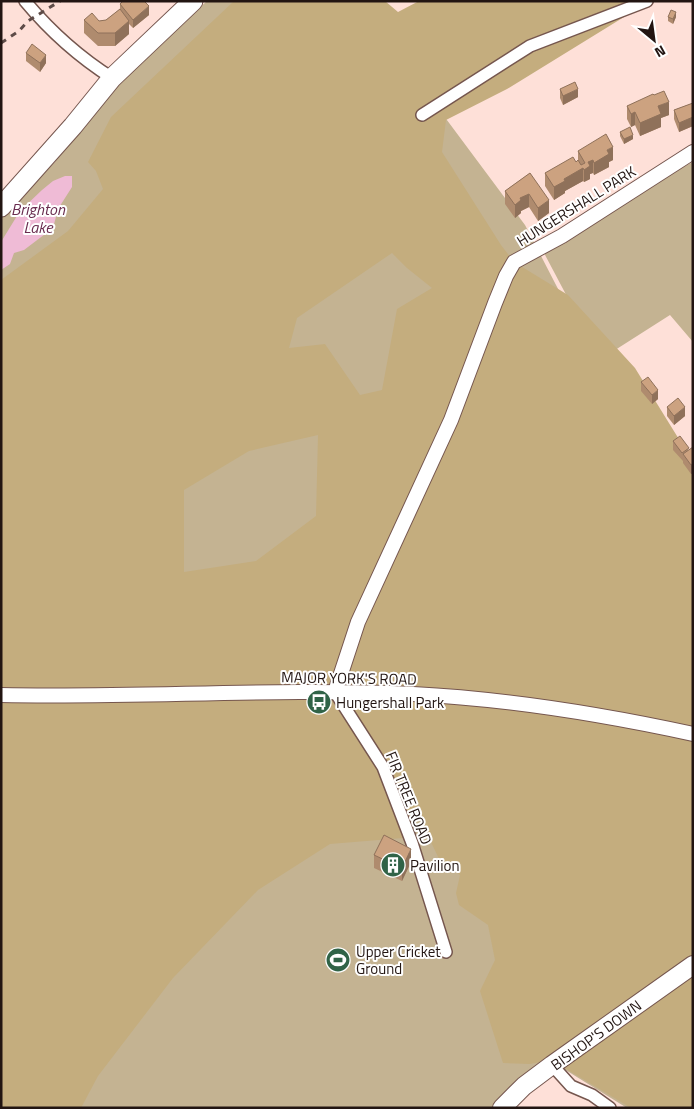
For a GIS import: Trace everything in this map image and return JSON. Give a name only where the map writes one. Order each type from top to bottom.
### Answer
[{"type":"highway","points":[[1,207],[73,126],[112,78],[193,1]]},
{"type":"main road","name":"BISHOP'S DOWN","points":[[502,1108],[524,1086],[693,966]]},
{"type":"street","points":[[25,1],[53,33],[112,78]]},
{"type":"street","points":[[422,115],[530,46],[647,1]]},
{"type":"street","name":"HUNGERSHALL PARK","points":[[336,692],[358,622],[451,420],[494,303],[514,262],[562,236],[693,152]]},
{"type":"street","name":"MAJOR YORK'S ROAD","points":[[1,695],[336,692],[412,694],[488,700],[642,723],[693,734]]},
{"type":"street","name":"FIR TREE ROAD","points":[[336,692],[383,767],[412,843],[446,952]]},
{"type":"street","points":[[552,1066],[571,1086],[592,1095],[610,1108]]},
{"type":"shaded area","points":[[207,1],[371,1],[435,104],[525,225],[586,343],[599,357],[544,253],[659,179],[693,162],[693,342],[670,315],[601,359],[693,1108],[627,1108],[551,1061],[491,1108],[1,1108],[1,216],[55,162],[69,138],[132,69]]},
{"type":"shaded area","points":[[234,1],[385,1],[398,12],[419,1],[650,1],[507,89],[446,120],[442,152],[501,245],[514,262],[568,295],[635,368],[693,462],[693,1108],[631,1108],[551,1060],[530,1064],[503,1063],[480,991],[495,960],[488,925],[459,905],[456,893],[460,875],[440,861],[420,819],[403,838],[330,844],[258,890],[173,978],[98,1076],[81,1108],[1,1108],[1,280],[68,231],[103,189],[96,171],[88,162],[111,117]],"holes":[[[392,253],[432,288],[397,309],[382,390],[360,395],[325,344],[289,348],[297,318]],[[318,435],[316,516],[256,561],[184,572],[184,490],[249,451]]]},
{"type":"water","name":"Brighton Lake","points":[[65,176],[72,176],[72,187],[58,209],[53,228],[24,250],[14,253],[10,264],[1,270],[1,242],[20,211],[53,181]]},
{"type":"building","points":[[123,1],[144,1],[149,6],[133,20],[120,4]]},
{"type":"building","points":[[120,9],[129,21],[115,33],[98,33],[84,20],[92,13],[99,21],[106,20]]},
{"type":"building","points":[[671,10],[676,12],[673,19],[668,17]]},
{"type":"building","points":[[32,44],[46,55],[40,63],[26,53]]},
{"type":"building","points":[[575,82],[578,89],[563,96],[560,89]]},
{"type":"building","points":[[664,91],[669,102],[658,106],[661,114],[640,123],[635,112],[631,114],[627,106]]},
{"type":"building","points":[[693,103],[693,117],[679,123],[674,110]]},
{"type":"building","points":[[630,127],[633,135],[624,139],[620,132]]},
{"type":"building","points":[[606,134],[613,147],[607,150],[609,154],[594,163],[593,160],[588,162],[590,166],[564,179],[565,181],[554,187],[545,173],[573,157],[581,165],[585,163],[578,151]]},
{"type":"building","points":[[530,173],[549,200],[538,208],[529,194],[520,198],[521,200],[515,205],[505,191]]},
{"type":"building","points":[[648,377],[658,390],[652,395],[641,382]]},
{"type":"building","points":[[678,398],[685,407],[674,416],[667,407]]},
{"type":"building","points":[[680,436],[689,448],[682,453],[673,441]]},
{"type":"building","points":[[693,447],[693,464],[691,465],[683,454]]},
{"type":"building","points":[[384,835],[411,849],[402,868],[374,855]]},
{"type":"railway","points":[[1,43],[19,31],[28,21],[60,1]]},
{"type":"place","name":"Hungershall Park","points":[[319,702]]},
{"type":"place","name":"Pavilion","points":[[393,865]]},
{"type":"place","name":"Upper Cricket Ground","points":[[338,960]]}]
